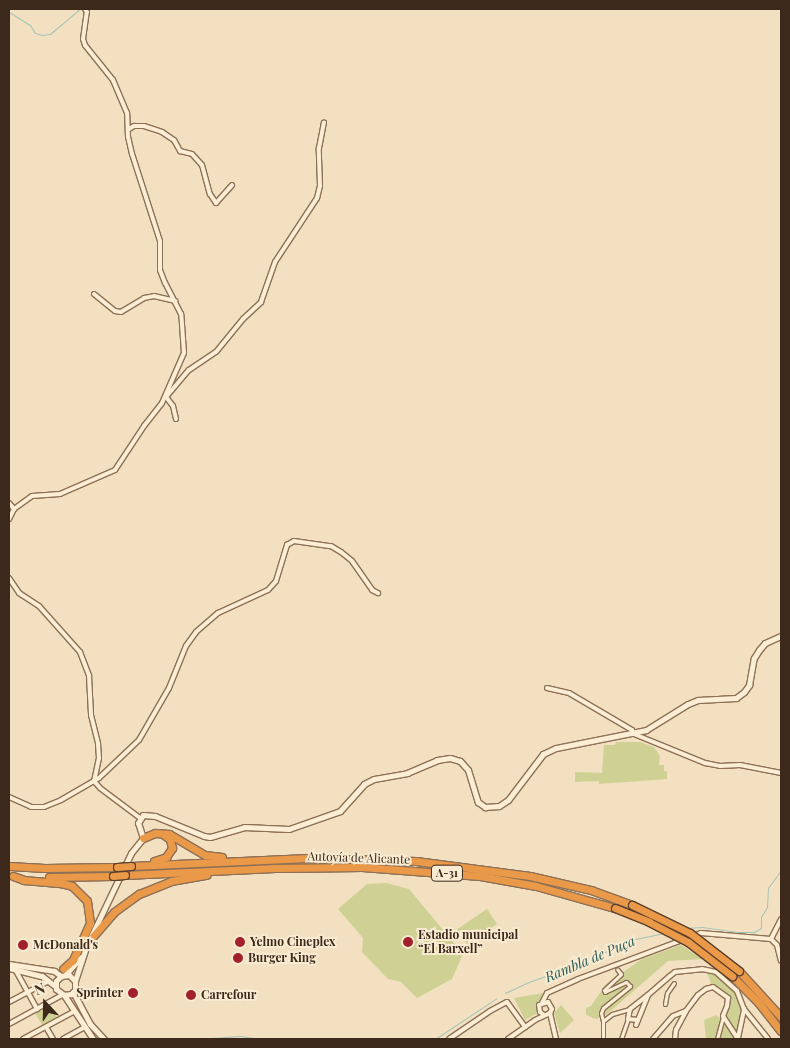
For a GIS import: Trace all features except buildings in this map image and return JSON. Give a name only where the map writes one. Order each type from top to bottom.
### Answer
[{"type":"highway","points":[[143,838],[158,833],[177,837],[205,855],[242,859]]},
{"type":"highway","points":[[131,866],[142,862],[159,861],[169,855],[172,842],[158,833]]},
{"type":"highway","name":"Autovía de Alicante","points":[[9,866],[51,869],[242,859],[361,858],[416,861],[481,868],[530,876],[582,888],[632,904],[690,933],[739,971],[781,1016]]},
{"type":"highway","name":"Autovía de Alicante","points":[[11,875],[71,878],[275,868],[362,867],[480,876],[536,886],[615,908],[649,922],[688,942],[732,976],[758,1002],[781,1030]]},
{"type":"highway","points":[[89,941],[122,905],[152,887],[193,877],[244,870]]},
{"type":"highway","points":[[11,875],[24,880],[61,882],[72,886],[86,901],[90,923],[73,960],[63,974]]},
{"type":"street","points":[[85,9],[87,12],[83,39],[85,45],[114,80],[127,113],[132,154],[160,241],[160,270],[165,284],[181,314],[184,353],[166,397]]},
{"type":"street","points":[[9,519],[14,509],[32,496],[60,494],[115,470],[144,426],[189,370],[216,352],[243,319],[261,302],[275,262],[317,198],[320,186],[319,148],[324,122]]},
{"type":"street","points":[[129,129],[134,126],[144,126],[162,132],[174,140],[180,151],[192,154],[202,165],[210,194],[216,202],[232,185]]},
{"type":"street","points":[[94,294],[121,312],[144,298],[154,296],[175,301]]},
{"type":"street","points":[[166,397],[173,406],[176,419]]},
{"type":"street","points":[[9,502],[14,509]]},
{"type":"street","points":[[9,797],[32,807],[44,806],[61,800],[94,781],[139,740],[169,688],[186,646],[196,632],[218,613],[268,590],[276,581],[287,545],[294,541],[331,546],[352,561],[372,590],[378,593]]},
{"type":"street","points":[[9,578],[19,593],[40,606],[80,652],[84,661],[89,676],[90,714],[98,744],[98,758],[94,781]]},
{"type":"street","points":[[104,1039],[90,1024],[73,992],[89,941],[131,853],[143,838],[138,826],[140,818],[144,814],[151,814],[197,835],[210,837],[244,827],[289,829],[340,811],[364,784],[374,779],[407,773],[437,760],[450,758],[460,761],[468,770],[478,802],[492,808],[508,800],[543,754],[556,748],[634,734],[653,726],[688,704],[698,700],[736,698],[749,685],[754,658],[759,650],[765,643],[781,636]]},
{"type":"street","points":[[547,688],[569,693],[632,730],[634,734],[712,765],[740,765],[781,773]]},
{"type":"street","points":[[94,781],[100,788],[140,818]]},
{"type":"street","points":[[771,939],[781,919]]},
{"type":"street","points":[[535,1020],[547,993],[596,971],[701,932],[708,931],[738,937],[771,939],[776,945],[781,961]]},
{"type":"street","points":[[55,984],[84,952]]},
{"type":"street","points":[[9,964],[54,971],[71,976],[75,981]]},
{"type":"street","points":[[9,968],[42,976],[55,984],[93,1039]]},
{"type":"street","points":[[15,969],[37,1009]]},
{"type":"street","points":[[603,1036],[601,1013],[603,1008],[630,986],[626,982],[605,992],[604,990],[621,974],[616,969]]},
{"type":"street","points":[[603,1021],[612,1014],[630,1009],[675,972],[702,969],[716,972],[737,991],[744,1009],[768,1039]]},
{"type":"street","points":[[9,1002],[49,981]]},
{"type":"street","points":[[665,1004],[667,993],[674,983]]},
{"type":"street","points":[[675,1039],[676,1030],[686,1011],[698,995],[706,989],[713,987],[728,998],[728,1006],[723,1016],[717,1039]]},
{"type":"street","points":[[9,1024],[63,995],[73,992]]},
{"type":"street","points":[[508,1039],[547,1014],[552,1008],[548,1002],[547,993]]},
{"type":"street","points":[[636,1025],[648,995]]},
{"type":"street","points":[[449,1039],[490,1011],[507,1002],[524,1027]]},
{"type":"street","points":[[542,1003],[548,1002]]},
{"type":"street","points":[[621,1039],[630,1009]]},
{"type":"street","points":[[738,1039],[744,1009]]},
{"type":"street","points":[[23,1039],[74,1011]]},
{"type":"street","points":[[653,1039],[672,1016],[686,1011]]},
{"type":"street","points":[[540,1012],[547,1014],[552,1020],[556,1039]]},
{"type":"street","points":[[723,1016],[738,1039]]},
{"type":"street","points":[[628,1019],[638,1020]]},
{"type":"street","points":[[46,1027],[53,1039]]},
{"type":"street","points":[[63,1039],[85,1027]]},
{"type":"green space","points":[[616,742],[640,742],[654,747],[660,756],[659,765],[664,765],[664,771],[667,771],[667,779],[599,784],[599,781],[575,782],[575,772],[602,773],[604,745],[615,745]]},
{"type":"green space","name":"Estadio municipal “El Barxell”","points":[[386,883],[409,889],[463,954],[452,979],[417,998],[401,982],[388,979],[362,952],[363,938],[338,909],[367,884]]},
{"type":"green space","points":[[487,909],[497,924],[467,944],[457,929]]},
{"type":"green space","points":[[681,945],[703,959],[668,961],[606,1015],[596,1019],[586,1015],[586,1008],[591,1006],[606,984],[642,959]]},
{"type":"green space","points":[[707,972],[715,973],[736,992],[741,1006],[737,1033],[726,1016],[731,1003],[729,997],[723,990],[712,987]]},
{"type":"green space","points":[[543,993],[536,1014],[525,1020],[514,998]]},
{"type":"green space","points":[[50,1005],[57,1017],[42,1026],[35,1014]]},
{"type":"green space","points":[[561,1005],[574,1020],[560,1033],[554,1013]]},
{"type":"green space","points":[[716,1015],[724,1022],[734,1039],[706,1039],[704,1020]]},
{"type":"waterway","points":[[9,12],[30,25],[35,33],[42,35],[50,34],[80,9]]},
{"type":"waterway","name":"Rambla de Puça","points":[[685,928],[702,927],[737,932],[754,932],[761,928],[761,917],[767,907],[768,888],[781,870]]},
{"type":"waterway","name":"Rambla de Puça","points":[[505,993],[526,983],[590,960],[626,941],[664,933]]},
{"type":"waterway","name":"Rambla de Puça","points":[[435,1039],[497,998]]},
{"type":"waterway","name":"Rambla de Puça","points":[[197,1039],[240,1036],[261,1039]]},
{"type":"place","name":"Yelmo Cineplex","points":[[240,942]]},
{"type":"place","name":"Estadio municipal “El Barxell”","points":[[408,942]]},
{"type":"place","name":"McDonald's","points":[[23,945]]},
{"type":"place","name":"Burger King","points":[[238,958]]},
{"type":"place","name":"Sprinter","points":[[133,993]]},
{"type":"place","name":"Carrefour","points":[[191,995]]}]
